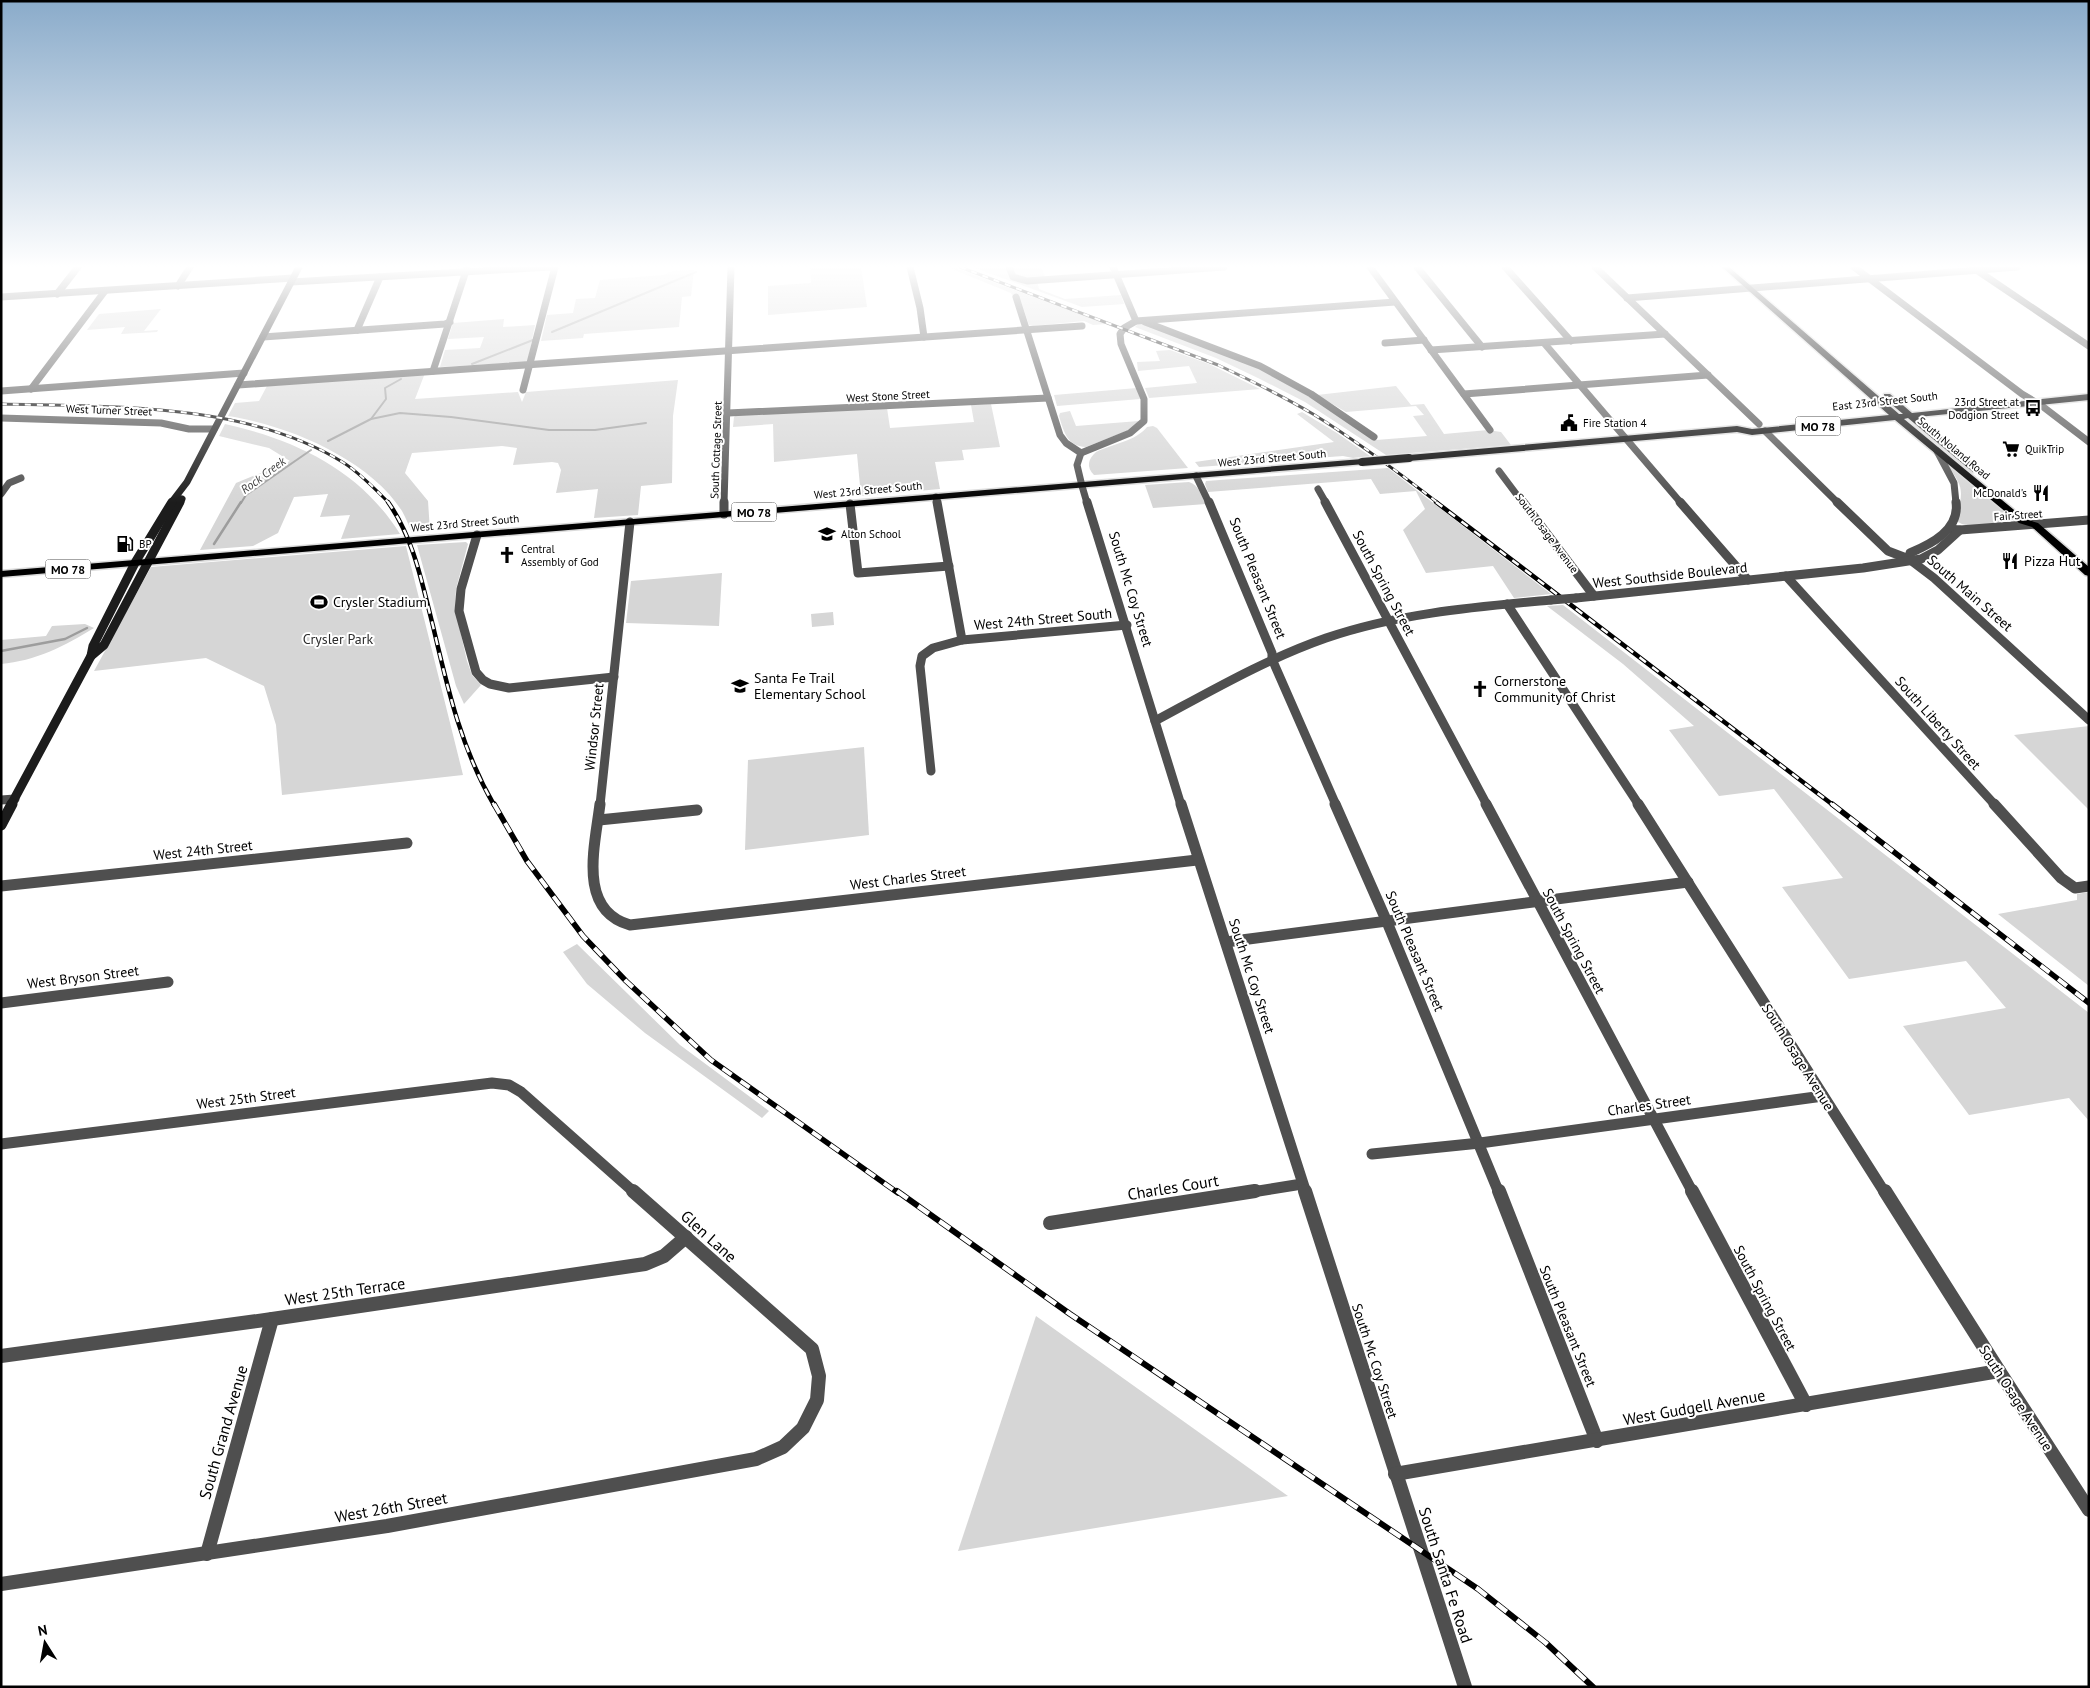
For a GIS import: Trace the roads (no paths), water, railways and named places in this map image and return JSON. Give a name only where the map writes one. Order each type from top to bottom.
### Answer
[{"type":"main road","points":[[1,825],[91,656],[93,646],[136,563],[177,495],[187,482],[258,346]]},
{"type":"main road","name":"South Noland Road","points":[[1821,346],[1901,414],[2034,520],[2035,525]]},
{"type":"main road","name":"East 23rd Street South","points":[[1738,429],[1752,432],[1762,427],[2014,406],[2024,403],[2089,397]]},
{"type":"main road","name":"South Noland Road","points":[[1901,414],[1937,450],[2022,521],[2035,525],[2089,573]]},
{"type":"main road","name":"West 23rd Street South","points":[[1,574],[1082,486],[1738,429]]},
{"type":"main road","points":[[91,656],[104,645],[185,494],[187,482]]},
{"type":"street","points":[[31,388],[63,346]]},
{"type":"street","points":[[433,371],[442,346]]},
{"type":"street","points":[[523,390],[534,346]]},
{"type":"street","name":"South Cottage Street","points":[[724,514],[729,346]]},
{"type":"street","points":[[238,385],[792,346]]},
{"type":"street","points":[[1032,346],[1060,434],[1066,443],[1081,453]]},
{"type":"street","points":[[1082,486],[1077,465],[1081,453],[1130,433],[1144,421],[1144,399],[1122,346]]},
{"type":"street","points":[[1208,346],[1268,370],[1306,391],[1374,437]]},
{"type":"street","points":[[1428,346],[1490,430]]},
{"type":"street","points":[[1431,350],[1501,346]]},
{"type":"street","points":[[1546,346],[1625,440],[1748,580]]},
{"type":"street","name":"South Main Street","points":[[1677,346],[1876,541],[1888,551],[1909,559],[1963,602],[2089,720]]},
{"type":"street","points":[[1960,346],[2089,442]]},
{"type":"street","points":[[1,390],[244,373]]},
{"type":"street","points":[[1464,394],[1708,375]]},
{"type":"street","name":"West Stone Street","points":[[728,413],[1048,398]]},
{"type":"street","name":"West Turner Street","points":[[1,418],[161,423],[190,429],[214,429]]},
{"type":"street","points":[[1909,559],[1910,553],[1929,545],[1949,529],[1957,508],[1956,490],[1937,450]]},
{"type":"street","name":"South Osage Avenue","points":[[1499,471],[1594,596]]},
{"type":"street","name":"South Pleasant Street","points":[[1196,476],[1219,522],[1272,652],[1272,659],[1387,922],[1480,1144],[1597,1441]]},
{"type":"street","points":[[1,494],[9,483],[21,478]]},
{"type":"street","name":"South Mc Coy Street","points":[[1082,486],[1127,625],[1197,860],[1226,942],[1395,1474]]},
{"type":"street","name":"South Spring Street","points":[[1318,489],[1806,1405]]},
{"type":"street","points":[[936,497],[962,640]]},
{"type":"street","points":[[850,504],[858,573],[948,566]]},
{"type":"street","name":"Fair Street","points":[[1949,529],[1960,530],[2089,520]]},
{"type":"street","name":"Windsor Street","points":[[622,924],[611,919],[601,905],[594,891],[593,868],[630,522]]},
{"type":"street","name":"West Southside Boulevard","points":[[1155,720],[1272,659],[1328,638],[1388,621],[1449,610],[1863,568],[1909,559],[1921,559],[1938,550],[1960,530]]},
{"type":"street","points":[[477,534],[461,589],[459,611],[476,672],[483,680],[490,684],[509,688],[614,677]]},
{"type":"street","name":"South Liberty Street","points":[[1786,576],[2005,817],[2071,886],[2078,888],[2089,886]]},
{"type":"street","name":"South Osage Avenue","points":[[1507,604],[1547,662],[2089,1510]]},
{"type":"street","name":"West 24th Street South","points":[[931,771],[930,730],[920,659],[932,648],[962,640],[1127,625]]},
{"type":"street","points":[[1,800],[16,799]]},
{"type":"street","points":[[599,820],[697,810]]},
{"type":"street","name":"West 24th Street","points":[[1,886],[407,843]]},
{"type":"street","name":"West Charles Street","points":[[622,924],[630,926],[1197,860]]},
{"type":"street","points":[[1226,942],[1688,882]]},
{"type":"street","name":"West Bryson Street","points":[[1,1002],[168,982]]},
{"type":"street","name":"West 25th Street","points":[[1,1144],[495,1083]]},
{"type":"street","name":"Glen Lane","points":[[495,1083],[509,1085],[522,1092],[812,1349],[819,1376],[817,1400],[803,1428],[783,1447]]},
{"type":"street","name":"Charles Street","points":[[1480,1144],[1823,1096]]},
{"type":"street","points":[[1372,1154],[1480,1144]]},
{"type":"street","name":"Charles Court","points":[[1050,1223],[1302,1184]]},
{"type":"street","name":"West 25th Terrace","points":[[1,1356],[272,1319],[645,1264],[664,1256],[686,1237]]},
{"type":"street","name":"South Grand Avenue","points":[[207,1554],[272,1319]]},
{"type":"street","name":"West Gudgell Avenue","points":[[1395,1474],[1999,1371]]},
{"type":"street","name":"West 26th Street","points":[[1,1584],[386,1526],[756,1459],[783,1447]]},
{"type":"street","name":"South Santa Fe Road","points":[[1395,1474],[1465,1687]]},
{"type":"waterway","points":[[472,364],[518,346]]},
{"type":"waterway","points":[[371,419],[386,399],[385,388],[401,379]]},
{"type":"waterway","points":[[371,419],[400,413],[451,417],[549,430],[595,430],[646,423]]},
{"type":"waterway","name":"Rock Creek","points":[[328,441],[371,419]]},
{"type":"waterway","name":"Rock Creek","points":[[241,503],[246,495],[311,450]]},
{"type":"waterway","name":"Rock Creek","points":[[214,544],[241,502]]},
{"type":"waterway","name":"Rock Creek","points":[[1,651],[65,639],[87,628]]},
{"type":"railway","points":[[1167,346],[1218,365],[1301,407],[1377,457],[1438,503]]},
{"type":"railway","points":[[1,404],[133,408],[178,412],[222,418],[265,428],[306,443],[344,463],[388,502]]},
{"type":"railway","points":[[388,502],[411,546],[421,578],[444,673],[464,740],[494,805]]},
{"type":"railway","points":[[1436,502],[1833,805]]},
{"type":"railway","points":[[494,804],[527,861],[583,936],[626,981],[711,1060],[898,1193]]},
{"type":"railway","points":[[1832,804],[2089,1003]]},
{"type":"railway","points":[[897,1191],[1070,1314],[1478,1589],[1546,1643],[1593,1687]]},
{"type":"place","name":"23rd Street at Dodgion Street","points":[[2033,408]]},
{"type":"place","name":"Fire Station 4","points":[[1569,423]]},
{"type":"place","name":"QuikTrip","points":[[2011,449]]},
{"type":"place","name":"McDonald's","points":[[2041,493]]},
{"type":"place","name":"Alton School","points":[[827,534]]},
{"type":"place","name":"BP","points":[[125,544]]},
{"type":"place","name":"Central Assembly of God","points":[[507,555]]},
{"type":"place","name":"Pizza Hut","points":[[2010,561]]},
{"type":"place","name":"Crysler Stadium","points":[[319,602]]},
{"type":"place","name":"Santa Fe Trail Elementary School","points":[[740,686]]},
{"type":"place","name":"Cornerstone Community of Christ","points":[[1480,689]]},
{"type":"park label","name":"Crysler Park","points":[[338,639]]}]
